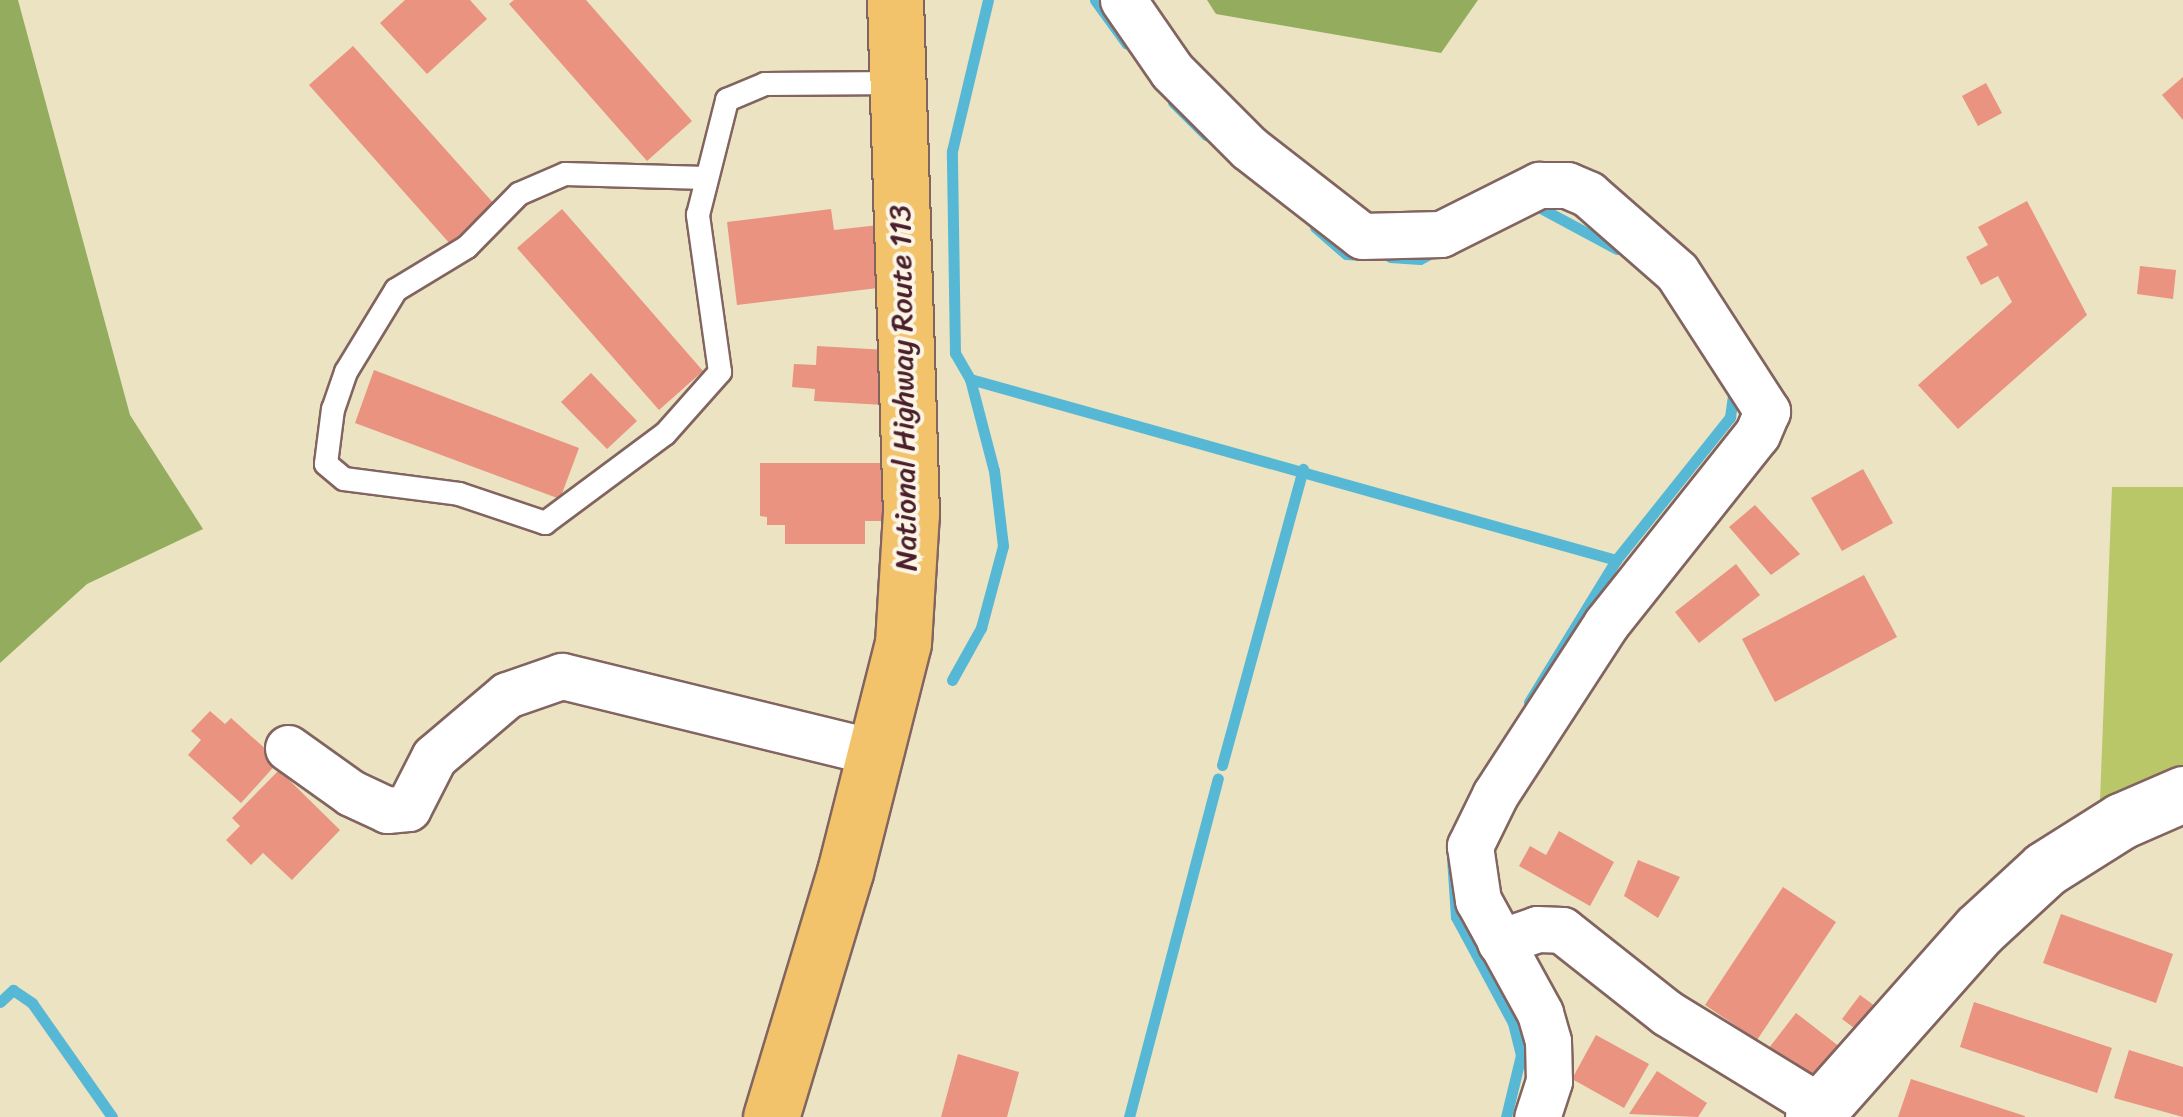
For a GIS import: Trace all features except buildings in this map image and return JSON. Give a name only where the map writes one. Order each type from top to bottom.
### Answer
[{"type":"highway","name":"National Highway Route 113","points":[[771,1117],[878,753],[903,643],[911,514],[900,265],[900,83],[894,0]]},
{"type":"street","points":[[1122,0],[1172,71],[1249,148],[1362,236],[1441,234],[1538,185],[1567,185],[1588,194],[1688,284],[1767,411],[1757,434],[1606,624],[1495,796],[1470,846],[1478,900],[1540,1013],[1548,1042],[1548,1081],[1537,1117]]},
{"type":"street","points":[[288,748],[351,793],[387,810],[408,808],[434,757],[506,695],[562,676],[878,753]]},
{"type":"street","points":[[1500,942],[1537,929],[1562,930],[1667,1013],[1818,1112],[1979,930],[2045,868],[2121,821],[2183,794]]},
{"type":"lane","points":[[706,178],[565,174],[519,194],[467,247],[396,290],[346,372],[333,409],[326,464],[344,479],[459,494],[545,523],[665,434],[720,372],[698,214],[727,100],[765,84],[900,83]]},
{"type":"green space","points":[[0,0],[18,0],[130,415],[203,529],[87,584],[0,663]]},
{"type":"green space","points":[[1207,0],[1478,0],[1441,53],[1216,14]]},
{"type":"green space","points":[[2112,487],[2183,487],[2183,777],[2100,801]]},
{"type":"waterway","points":[[952,680],[981,628],[1003,546],[994,471],[970,379],[955,353],[952,151],[988,0]]},
{"type":"waterway","points":[[1095,0],[1127,44]]},
{"type":"waterway","points":[[1173,102],[1206,135]]},
{"type":"waterway","points":[[1533,204],[1617,249]]},
{"type":"waterway","points":[[1315,227],[1346,254],[1362,255]]},
{"type":"waterway","points":[[1390,257],[1420,259],[1435,251]]},
{"type":"waterway","points":[[970,379],[1616,560]]},
{"type":"waterway","points":[[1529,702],[1616,560],[1730,417],[1734,387]]},
{"type":"waterway","points":[[1222,765],[1303,469]]},
{"type":"waterway","points":[[1129,1117],[1218,778]]},
{"type":"waterway","points":[[1452,858],[1456,917],[1513,1023],[1521,1055],[1506,1117]]},
{"type":"waterway","points":[[0,1002],[13,990],[32,1003],[112,1117]]}]
